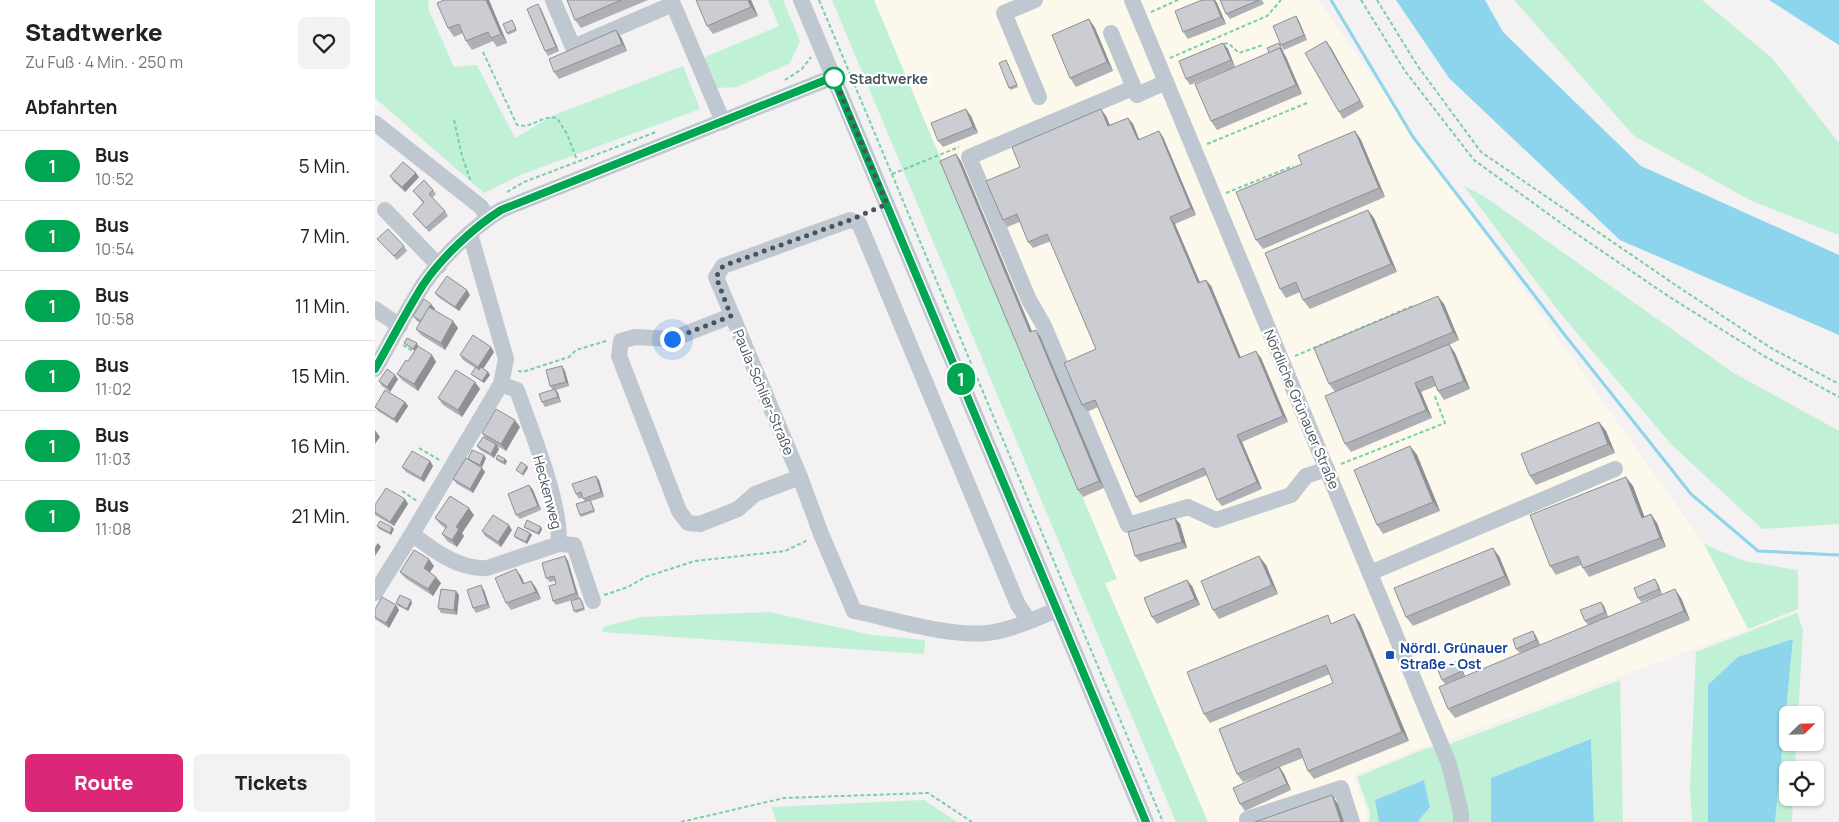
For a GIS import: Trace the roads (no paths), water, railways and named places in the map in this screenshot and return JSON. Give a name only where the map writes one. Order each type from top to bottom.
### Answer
[{"type":"street","points":[[553,0],[573,47],[673,4],[723,122]]},
{"type":"street","points":[[801,0],[1146,822]]},
{"type":"street","points":[[1035,0],[1004,13],[1039,97]]},
{"type":"street","name":"Nördliche Grünauer Straße","points":[[1132,0],[1449,764],[1461,813],[1461,822]]},
{"type":"street","points":[[1111,33],[1137,95],[1166,82]]},
{"type":"street","points":[[375,369],[424,284],[470,234],[488,218],[501,210],[833,77]]},
{"type":"street","points":[[1133,88],[969,157],[1029,300],[1043,326],[1128,525],[1188,507],[1216,520],[1291,496],[1306,476],[1327,469]]},
{"type":"street","points":[[375,123],[481,207],[488,218]]},
{"type":"street","points":[[385,210],[439,266]]},
{"type":"street","name":"Paula-Schlier-Straße","points":[[1029,621],[1018,605],[859,223],[850,220],[723,266],[716,277],[854,611],[958,634],[987,633],[1009,629],[1057,610]]},
{"type":"street","points":[[375,594],[501,384],[506,367],[506,359],[470,234]]},
{"type":"street","points":[[375,309],[396,332]]},
{"type":"street","points":[[731,316],[672,339],[635,336],[621,341],[619,356],[679,511],[688,523],[699,524],[738,510],[755,494],[800,477]]},
{"type":"street","name":"Heckenweg","points":[[411,534],[436,551],[463,565],[476,569],[487,568],[559,544],[559,530],[549,483],[517,390],[501,384]]},
{"type":"street","points":[[1370,573],[1615,469]]},
{"type":"street","points":[[559,544],[574,545],[593,600]]},
{"type":"street","points":[[1247,819],[1341,788],[1352,822]]},
{"type":"water","points":[[1396,0],[1485,0],[1503,32],[1641,166],[1839,255],[1839,335],[1620,240],[1449,78]]},
{"type":"water","points":[[1769,0],[1839,0],[1839,45]]},
{"type":"water","points":[[1793,639],[1786,706],[1779,706],[1779,751],[1782,751],[1781,761],[1779,761],[1775,822],[1708,822],[1708,685],[1738,657]]},
{"type":"water","points":[[1591,739],[1594,822],[1491,822],[1491,778]]},
{"type":"water","points":[[1424,780],[1430,807],[1419,822],[1379,822],[1375,800]]},
{"type":"waterway","points":[[1331,0],[1413,137],[1564,334],[1691,494],[1758,551],[1839,555]]},
{"type":"place","name":"Stadtwerke","points":[[834,78]]},
{"type":"place","name":"Nördl. Grünauer Straße - Ost","points":[[1390,655]]}]
